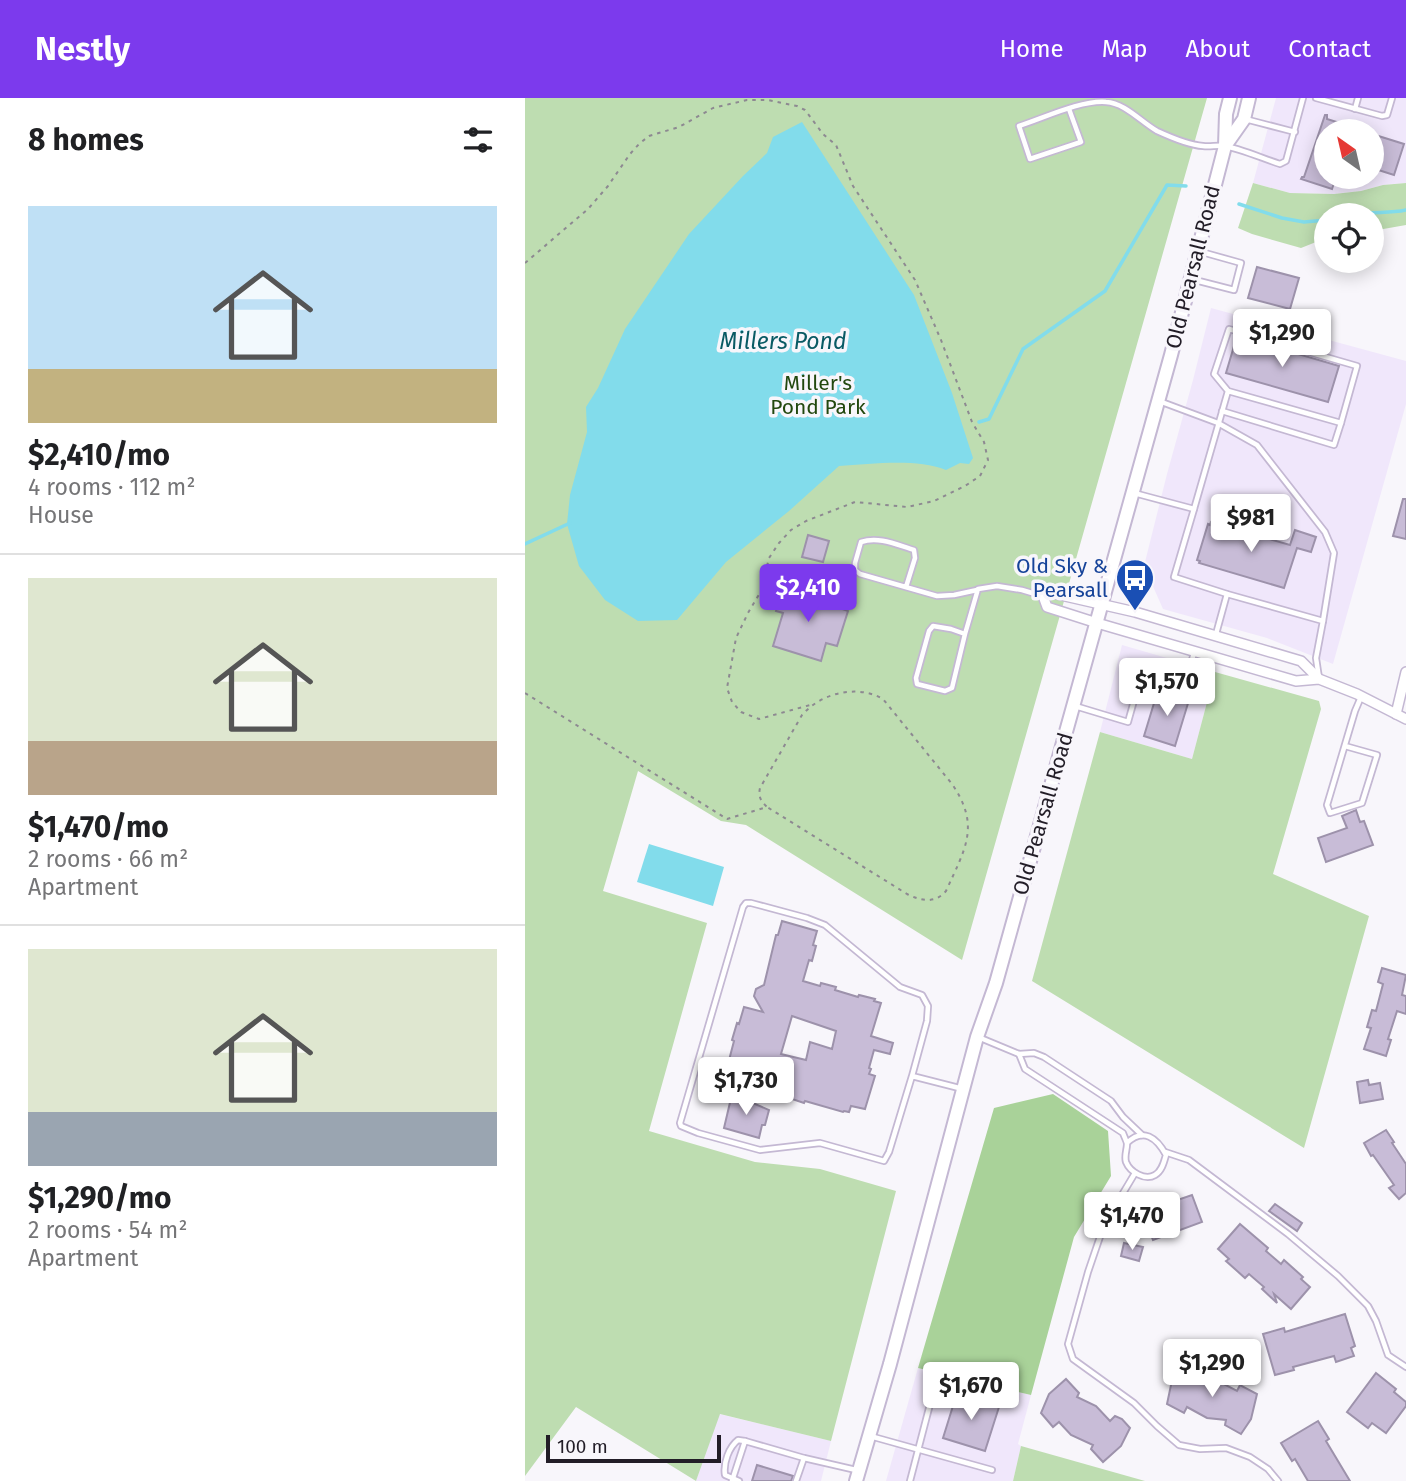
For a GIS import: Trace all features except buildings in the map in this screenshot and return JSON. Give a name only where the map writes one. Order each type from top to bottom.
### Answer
[{"type":"main road","name":"Old Pearsall Road","points":[[858,1476],[977,1037],[996,983],[1158,401],[1225,146],[1226,114],[1230,98]]},
{"type":"main road","name":"Old Pearsall Road","points":[[1225,146],[1244,119],[1249,98]]},
{"type":"street","points":[[1319,678],[1296,681],[1097,623],[1047,607],[1043,596],[1052,593],[1135,612],[1301,661],[1319,678],[1406,719]]},
{"type":"street","points":[[1395,714],[1406,672]]},
{"type":"lane","points":[[1069,109],[1081,142],[1030,159],[1019,127],[1088,102],[1109,102],[1179,140],[1201,146],[1225,146],[1280,163],[1286,161],[1303,98]]},
{"type":"lane","points":[[1316,98],[1383,116],[1387,115],[1392,98]]},
{"type":"lane","points":[[1355,109],[1358,98]]},
{"type":"lane","points":[[1244,119],[1295,132]]},
{"type":"lane","points":[[1190,278],[1234,290],[1241,263],[1197,250]]},
{"type":"lane","points":[[1221,411],[1334,445],[1341,423],[1357,366],[1229,329],[1214,374],[1228,391],[1341,423]]},
{"type":"lane","points":[[1228,391],[1174,577],[1323,621]]},
{"type":"lane","points":[[1158,401],[1218,424],[1257,445],[1325,532],[1334,553],[1316,658],[1319,678]]},
{"type":"lane","points":[[1133,493],[1193,509]]},
{"type":"lane","points":[[906,587],[915,558],[914,550],[878,540],[861,542],[855,563],[855,570],[860,575],[937,596],[997,586],[1043,596]]},
{"type":"lane","points":[[965,634],[933,626],[929,631],[915,678],[917,684],[945,691],[952,688],[978,589]]},
{"type":"lane","points":[[1216,636],[1227,594]]},
{"type":"lane","points":[[1074,706],[1128,722],[1144,665],[1187,677],[1194,651]]},
{"type":"lane","points":[[1345,746],[1377,755],[1362,803],[1330,813],[1327,805],[1355,711],[1361,696]]},
{"type":"lane","points":[[746,903],[787,912],[825,925],[900,987],[922,995],[928,1006],[927,1021],[912,1076],[884,1161],[820,1143],[760,1150],[681,1126],[746,903]]},
{"type":"lane","points":[[977,1037],[1019,1054],[1034,1053],[1075,1076],[1111,1101],[1142,1135],[1157,1141],[1165,1152],[1163,1164],[1155,1175],[1148,1177],[1135,1172],[1126,1162],[1127,1143],[1123,1133],[1025,1069],[1019,1054]]},
{"type":"lane","points":[[912,1076],[964,1089]]},
{"type":"lane","points":[[1127,1143],[1133,1137],[1142,1135]]},
{"type":"lane","points":[[1165,1152],[1189,1160],[1288,1234],[1338,1276],[1369,1306],[1388,1355],[1406,1367]]},
{"type":"lane","points":[[1135,1172],[1104,1225],[1088,1272],[1068,1344],[1073,1359],[1134,1403],[1179,1445],[1200,1449],[1226,1448],[1250,1457],[1268,1469],[1279,1481]]},
{"type":"lane","points":[[911,1481],[935,1385]]},
{"type":"lane","points":[[869,1435],[992,1470]]},
{"type":"lane","points":[[739,1481],[725,1475],[724,1470],[729,1453],[737,1440],[858,1476]]},
{"type":"lane","points":[[733,1480],[745,1441]]},
{"type":"lane","points":[[796,1481],[804,1458]]},
{"type":"path","points":[[525,263],[588,209],[639,144],[649,136],[679,127],[713,108],[747,100],[776,101],[797,106],[805,110],[823,134],[837,145],[853,186],[915,280],[972,422],[984,442],[988,460],[980,476],[934,501],[907,507],[855,502],[806,521],[791,530],[769,558],[761,591],[736,638],[727,688],[732,702],[741,712],[759,719],[810,705],[843,692],[864,692],[883,699],[962,798],[967,813],[969,829],[964,851],[942,896],[926,901],[907,894],[761,801],[760,788],[810,705]]},
{"type":"path","points":[[525,694],[727,819],[767,807]]},
{"type":"shaded area","points":[[1276,98],[1406,98],[1406,183],[1384,185],[1384,119],[1314,119],[1314,189],[1368,189],[1334,194],[1290,193],[1253,183]]},
{"type":"shaded area","points":[[1211,308],[1406,361],[1406,404],[1333,664],[1267,638],[1163,609],[1144,566]]},
{"type":"shaded area","points":[[1122,645],[1215,672],[1192,759],[1100,732]]},
{"type":"shaded area","points":[[918,1368],[1031,1395],[1018,1444],[1021,1446],[1013,1481],[886,1481]]},
{"type":"shaded area","points":[[719,1414],[831,1441],[821,1481],[696,1481]]},
{"type":"green space","name":"Miller's Pond Park","points":[[525,98],[1207,98],[962,960],[746,825],[721,821],[638,771],[603,891],[707,923],[649,1131],[755,1162],[820,1169],[896,1191],[831,1441],[720,1414],[696,1481],[576,1407],[525,1476]]},
{"type":"green space","points":[[1253,183],[1290,193],[1334,194],[1384,189],[1384,185],[1406,183],[1406,225],[1384,229],[1384,203],[1314,203],[1314,243],[1301,248],[1238,228]]},
{"type":"green space","points":[[1215,672],[1319,701],[1321,709],[1273,874],[1369,916],[1304,1148],[1032,981],[1100,732],[1192,759]]},
{"type":"green space","points":[[1053,1094],[1108,1131],[1111,1176],[1074,1237],[1031,1395],[918,1368],[994,1108]]},
{"type":"green space","points":[[1021,1446],[1145,1481],[1013,1481]]},
{"type":"water","name":"Millers Pond","points":[[802,122],[914,295],[952,393],[973,458],[969,464],[960,463],[946,470],[908,463],[839,466],[726,562],[677,620],[638,621],[605,600],[579,566],[567,524],[570,495],[587,432],[586,407],[598,388],[625,329],[689,234],[767,153],[773,137]]},
{"type":"water","points":[[649,844],[724,867],[713,906],[637,882]]},
{"type":"waterway","points":[[979,422],[989,419],[1023,349],[1105,291],[1167,185],[1186,186]]},
{"type":"waterway","points":[[1239,204],[1282,218],[1314,221]]},
{"type":"waterway","points":[[1384,212],[1406,210]]},
{"type":"waterway","points":[[525,544],[570,523]]},
{"type":"place","name":"Old Sky & Pearsall","points":[[1135,612]]}]
